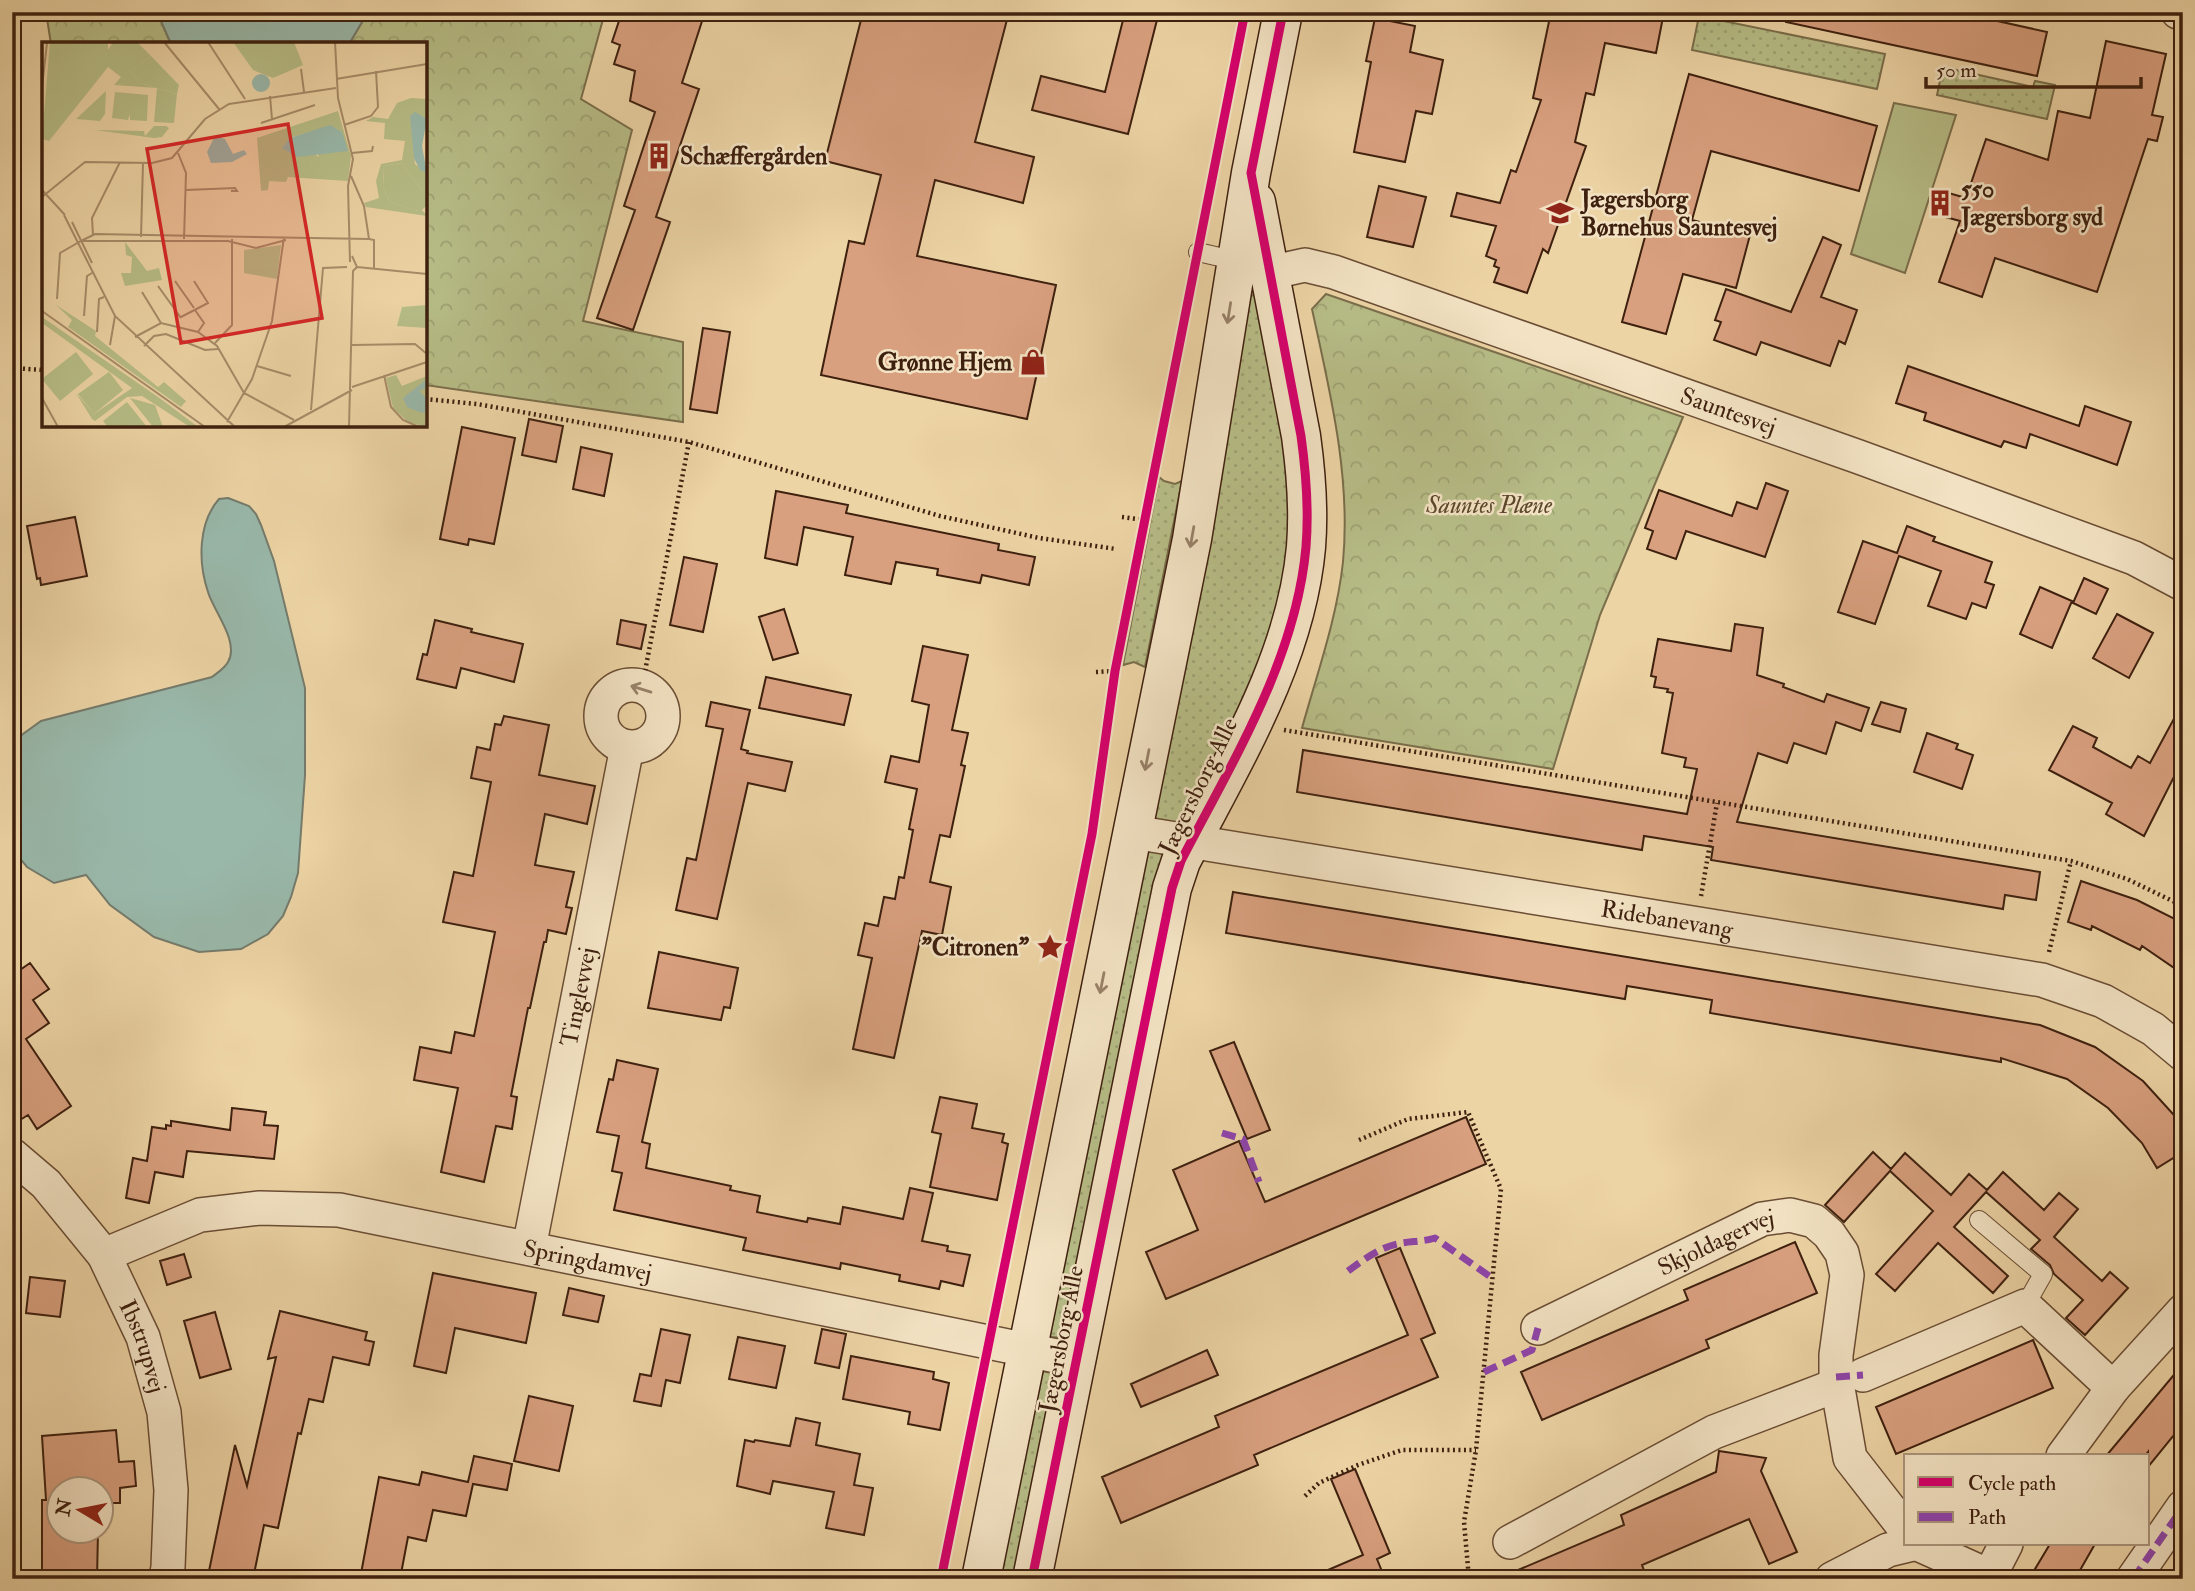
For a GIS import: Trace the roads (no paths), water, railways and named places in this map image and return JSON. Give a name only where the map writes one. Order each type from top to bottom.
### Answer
[{"type":"street","name":"Jægersborg Alle","points":[[981,1579],[1192,539],[1253,267],[1251,173],[1283,12]]},
{"type":"street","name":"Sauntesvej","points":[[1253,267],[1306,265],[1334,272],[1858,457],[2120,553],[2183,584]]},
{"type":"street","name":"Jægersborg Alle","points":[[1032,1579],[1172,888],[1191,842],[1276,670],[1300,588],[1306,547],[1307,508],[1301,436],[1253,267]]},
{"type":"street","points":[[630,685],[642,687],[658,699],[663,716],[659,732],[648,743],[627,747],[608,736],[602,722],[603,706],[610,695],[630,685]]},
{"type":"street","name":"Tinglevvej","points":[[528,1248],[627,747]]},
{"type":"street","name":"Ridebanevang","points":[[1133,832],[2042,980],[2104,1000],[2153,1029],[2183,1054]]},
{"type":"street","name":"Ibstrupvej","points":[[12,1155],[46,1184],[104,1255],[144,1337],[164,1412],[171,1490],[169,1567],[166,1579]]},
{"type":"street","name":"Springdamvej","points":[[104,1255],[200,1214],[260,1208],[339,1210],[1076,1360]]},
{"type":"street","name":"Skjoldagervej","points":[[1538,1328],[1762,1219],[1790,1215],[1814,1221],[1829,1234],[1842,1253],[1847,1275],[1836,1355],[1850,1380],[1850,1458],[1904,1527]]},
{"type":"street","points":[[1510,1542],[1714,1433],[1850,1380],[2025,1306],[2113,1388]]},
{"type":"street","points":[[2064,1454],[2113,1388],[2183,1311]]},
{"type":"street","points":[[2133,1579],[2183,1507]]},
{"type":"street","points":[[1832,1579],[1888,1550],[1905,1546]]},
{"type":"street","points":[[1922,1546],[1989,1577],[2006,1546]]},
{"type":"lane","points":[[1198,252],[1253,267]]},
{"type":"lane","points":[[1979,1220],[2043,1274],[2025,1306]]},
{"type":"place","name":"Schæffergården","points":[[659,156]]},
{"type":"place","name":"550 Jægersborg syd","points":[[1940,203]]},
{"type":"place","name":"Jægersborg Børnehus Sauntesvej","points":[[1560,213]]},
{"type":"place","name":"Grønne Hjem","points":[[1033,362]]},
{"type":"place","name":"\"Citronen\"","points":[[1050,947]]},
{"type":"park label","name":"Sauntes Plæne","points":[[1489,505]]}]
